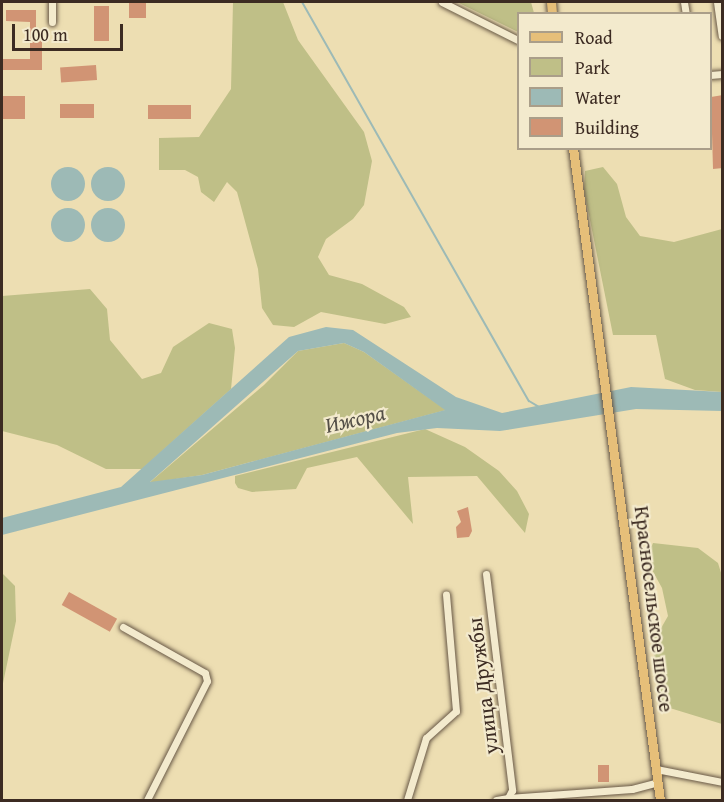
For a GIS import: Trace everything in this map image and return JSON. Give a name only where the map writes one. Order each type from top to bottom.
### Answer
[{"type":"main road","name":"Красносельское шоссе","points":[[573,150],[612,422],[660,801]]},
{"type":"street","points":[[52,2],[52,22]]},
{"type":"street","points":[[442,2],[517,39]]},
{"type":"street","points":[[717,2],[723,36]]},
{"type":"street","name":"улица Дружбы","points":[[486,574],[510,796]]},
{"type":"street","points":[[407,801],[426,738],[456,711],[446,594]]},
{"type":"street","points":[[123,627],[206,673],[207,681],[147,801]]},
{"type":"street","points":[[656,769],[723,782]]},
{"type":"street","points":[[496,801],[510,796],[632,789],[658,782]]},
{"type":"green space","points":[[233,2],[283,2],[298,40],[364,132],[372,161],[364,205],[353,219],[326,239],[318,257],[329,275],[362,284],[404,307],[411,317],[385,324],[321,312],[294,327],[273,325],[262,308],[258,269],[237,192],[227,182],[214,202],[201,192],[198,177],[185,170],[159,170],[159,138],[199,137],[231,89]]},
{"type":"green space","points":[[457,2],[531,2],[534,12],[517,12],[517,32]]},
{"type":"green space","points":[[603,167],[617,184],[626,217],[640,236],[674,242],[722,229],[722,392],[695,390],[665,379],[656,335],[613,335],[584,190],[585,171]]},
{"type":"green space","points":[[90,289],[107,309],[110,340],[142,379],[161,373],[173,347],[209,323],[232,329],[235,348],[231,389],[142,469],[106,469],[57,445],[2,431],[2,296]]},
{"type":"green space","points":[[344,343],[364,352],[446,410],[202,475],[149,483],[264,385],[298,351]]},
{"type":"green space","points":[[425,429],[465,447],[499,471],[517,491],[529,514],[525,533],[477,476],[408,477],[413,524],[357,457],[307,468],[296,489],[252,492],[238,488],[235,483],[235,476]]},
{"type":"green space","points":[[653,543],[698,548],[718,563],[722,576],[722,724],[660,705],[653,644],[655,632],[660,630],[668,616],[662,588],[646,559]]},
{"type":"green space","points":[[2,573],[15,586],[16,621],[2,688]]},
{"type":"water","points":[[68,167],[80,172],[85,184],[80,196],[68,201],[56,196],[51,184],[56,172]]},
{"type":"water","points":[[108,167],[120,172],[125,184],[120,196],[108,201],[96,196],[91,184],[96,172]]},
{"type":"water","points":[[68,208],[80,213],[85,225],[80,237],[68,242],[56,237],[51,225],[56,213]]},
{"type":"water","points":[[108,208],[120,213],[125,225],[120,237],[108,242],[96,237],[91,225],[96,213]]},
{"type":"water","name":"Ижора","points":[[326,327],[353,330],[456,397],[502,413],[631,387],[722,392],[722,411],[636,409],[500,431],[437,428],[397,433],[2,535],[2,518],[121,487],[289,337]],"holes":[[[344,343],[364,352],[445,410],[202,475],[150,482],[298,351]]]},
{"type":"building","points":[[129,2],[146,2],[146,18],[129,18]]},
{"type":"building","points":[[94,6],[109,6],[109,41],[94,41]]},
{"type":"building","points":[[6,10],[36,10],[36,32],[42,32],[42,70],[2,70],[2,59],[30,59],[30,22],[6,21]]},
{"type":"building","points":[[96,65],[97,80],[61,82],[60,68]]},
{"type":"building","points":[[723,95],[723,168],[713,169],[712,133],[712,97]]},
{"type":"building","points":[[2,96],[25,96],[25,119],[2,119]]},
{"type":"building","points":[[60,104],[94,104],[94,118],[60,118]]},
{"type":"building","points":[[148,105],[191,105],[191,119],[148,119]]},
{"type":"building","points":[[468,507],[472,531],[469,537],[457,538],[456,527],[461,522],[457,511]]},
{"type":"building","points":[[69,592],[117,619],[110,632],[62,605]]},
{"type":"building","points":[[598,765],[609,765],[609,782],[598,782]]},
{"type":"waterway","points":[[302,2],[529,401],[539,407]]}]
